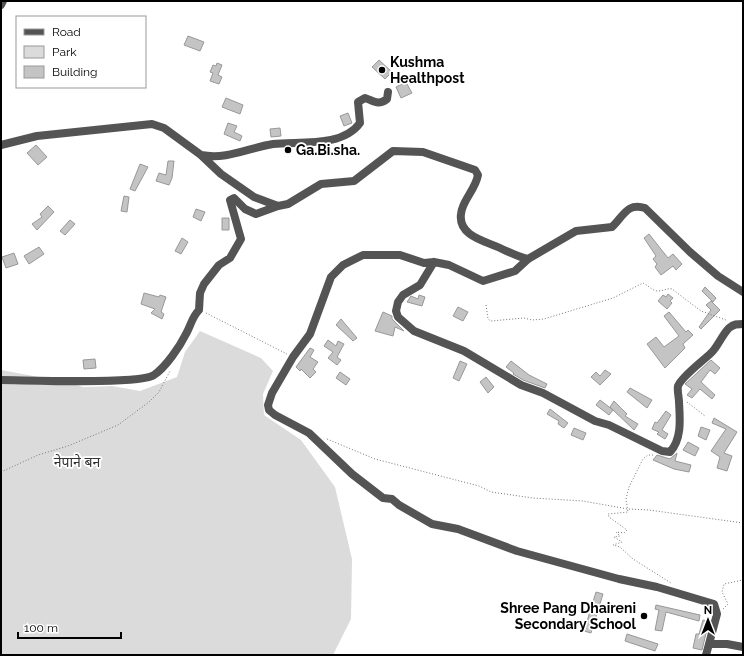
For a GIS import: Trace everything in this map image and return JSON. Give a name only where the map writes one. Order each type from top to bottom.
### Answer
[{"type":"street","points":[[201,155],[225,157],[272,144],[316,142],[340,136],[355,129],[360,123],[357,108],[358,102],[365,98],[373,102],[381,102],[387,98],[388,92]]},
{"type":"street","points":[[1,145],[37,136],[152,124],[164,128],[201,155],[221,174],[254,197],[278,206]]},
{"type":"street","points":[[1,380],[122,380],[144,379],[154,375],[179,347],[193,316],[199,310],[200,293],[204,284],[220,265],[230,258],[241,239],[230,200],[234,198],[245,209],[256,214],[288,204],[320,184],[354,181],[393,151],[423,152],[475,170],[478,175],[476,186],[463,205],[461,214],[462,224],[475,239],[500,248],[516,256],[528,259]]},
{"type":"street","points":[[706,655],[717,612],[714,604],[704,600],[517,552],[458,529],[432,524],[399,505],[392,499],[383,498],[352,474],[310,433],[275,415],[269,410],[268,405],[272,393],[293,357],[310,334],[331,277],[343,266],[362,255],[400,255],[424,263],[434,262],[449,265],[483,281],[515,270],[528,259],[576,231],[612,226],[630,207],[636,206],[645,208],[718,276],[743,292]]},
{"type":"street","points":[[434,262],[420,285],[403,295],[398,302],[396,310],[398,317],[414,331],[464,351],[521,385],[543,394],[595,421],[621,431],[662,451],[670,452],[674,448],[678,437],[678,387],[682,380],[713,352],[722,337],[739,324]]},
{"type":"street","points":[[709,644],[727,644],[743,647]]},
{"type":"path","points":[[486,305],[488,319],[491,321],[524,318],[532,320],[544,319],[613,298],[643,283],[659,292],[668,288],[672,289],[701,311],[739,324]]},
{"type":"path","points":[[199,310],[293,357]]},
{"type":"path","points":[[1,472],[38,455],[68,446],[118,425],[149,402],[159,392],[171,369]]},
{"type":"path","points":[[678,393],[693,409],[705,416]]},
{"type":"path","points":[[325,438],[375,459],[479,486],[491,492],[533,498],[583,501],[628,509],[649,510],[743,523]]},
{"type":"path","points":[[643,459],[626,494],[628,512],[608,514],[627,530],[624,533],[616,532],[620,536],[614,537],[622,542],[612,545],[620,547],[633,559],[673,584]]},
{"type":"path","points":[[717,612],[728,604],[722,592],[724,584],[743,580]]},
{"type":"green space","name":"नेपाने बन","points":[[200,331],[261,358],[273,371],[263,394],[264,415],[301,440],[335,487],[352,559],[351,619],[333,655],[1,655],[1,370],[71,383],[83,387],[112,386],[140,391],[177,377],[185,352]]},
{"type":"building","points":[[188,36],[204,42],[200,51],[184,45]]},
{"type":"building","name":"Kushma Healthpost","points":[[379,60],[392,72],[385,79],[372,67]]},
{"type":"building","points":[[217,63],[222,65],[218,75],[222,77],[219,84],[210,81],[213,73],[210,72],[213,65],[216,66]]},
{"type":"building","points":[[406,82],[412,93],[401,98],[396,87]]},
{"type":"building","points":[[226,98],[243,105],[240,114],[222,107]]},
{"type":"building","points":[[348,113],[352,123],[344,126],[340,116]]},
{"type":"building","points":[[228,123],[237,126],[234,132],[242,136],[240,141],[224,134]]},
{"type":"building","points":[[280,128],[281,136],[271,137],[270,129]]},
{"type":"building","points":[[36,145],[47,157],[38,165],[27,153]]},
{"type":"building","points":[[168,161],[174,161],[172,178],[169,185],[156,181],[159,173],[166,175]]},
{"type":"building","points":[[140,164],[148,167],[135,191],[130,189]]},
{"type":"building","points":[[124,196],[129,197],[127,212],[121,211]]},
{"type":"building","points":[[48,206],[54,212],[37,230],[32,224],[42,217],[40,214]]},
{"type":"building","points":[[196,209],[205,212],[201,221],[193,217]]},
{"type":"building","points":[[222,218],[229,218],[229,230],[222,230]]},
{"type":"building","points":[[70,220],[75,224],[65,235],[60,231]]},
{"type":"building","points":[[649,234],[668,258],[673,254],[682,264],[676,270],[673,266],[661,275],[655,267],[657,264],[653,259],[656,256],[644,238]]},
{"type":"building","points":[[182,238],[188,242],[181,254],[175,251]]},
{"type":"building","points":[[39,247],[44,254],[29,264],[24,256]]},
{"type":"building","points":[[14,253],[18,264],[6,268],[2,257]]},
{"type":"building","points":[[705,287],[716,298],[713,302],[702,291]]},
{"type":"building","points":[[144,293],[159,297],[160,295],[166,297],[161,312],[164,314],[162,319],[151,313],[155,309],[141,304]]},
{"type":"building","points":[[668,294],[673,298],[670,301],[672,303],[667,309],[658,301],[663,295],[666,297]]},
{"type":"building","points":[[419,295],[425,297],[422,306],[407,302],[411,296],[418,299]]},
{"type":"building","points":[[711,301],[720,310],[701,329],[699,327],[711,310],[706,305]]},
{"type":"building","points":[[458,307],[468,312],[463,321],[453,316]]},
{"type":"building","points":[[383,312],[392,316],[392,319],[404,331],[395,327],[393,336],[375,331]]},
{"type":"building","points":[[669,312],[686,332],[688,330],[693,335],[683,344],[685,348],[665,368],[647,344],[656,337],[664,347],[679,336],[664,316]]},
{"type":"building","points":[[341,319],[357,338],[353,341],[336,325]]},
{"type":"building","points":[[328,340],[336,346],[338,341],[344,344],[337,357],[341,360],[337,365],[328,358],[333,352],[324,346]]},
{"type":"building","points":[[310,348],[314,350],[310,357],[318,362],[313,369],[316,372],[310,378],[301,369],[300,371],[296,367]]},
{"type":"building","points":[[95,359],[96,368],[84,369],[83,360]]},
{"type":"building","points":[[711,360],[720,368],[715,374],[710,370],[701,382],[715,395],[712,399],[700,389],[692,398],[687,395],[692,389],[685,384]]},
{"type":"building","points":[[460,361],[467,364],[459,381],[453,378]]},
{"type":"building","points":[[511,361],[529,375],[547,384],[545,388],[523,380],[513,374],[514,373],[506,367]]},
{"type":"building","points":[[605,370],[611,374],[600,385],[591,377],[596,372],[600,376]]},
{"type":"building","points":[[340,372],[350,379],[346,385],[336,378]]},
{"type":"building","points":[[486,377],[494,387],[488,393],[480,382]]},
{"type":"building","points":[[630,388],[652,400],[647,408],[627,392]]},
{"type":"building","points":[[600,400],[613,410],[609,415],[596,405]]},
{"type":"building","points":[[614,401],[627,414],[625,416],[638,424],[634,430],[610,407]]},
{"type":"building","points":[[550,409],[568,423],[564,428],[558,424],[559,421],[547,414]]},
{"type":"building","points":[[666,411],[671,415],[662,430],[668,434],[665,439],[657,434],[659,432],[652,429],[655,422],[657,423]]},
{"type":"building","points":[[714,418],[737,432],[724,453],[732,456],[727,471],[717,468],[720,457],[711,451],[726,429],[712,423]]},
{"type":"building","points":[[701,427],[710,430],[706,440],[698,436]]},
{"type":"building","points":[[574,428],[586,433],[583,440],[571,435]]},
{"type":"building","points":[[688,442],[699,448],[695,456],[683,450]]},
{"type":"building","points":[[677,453],[675,461],[691,465],[689,472],[674,469],[653,460],[657,455],[670,459]]},
{"type":"building","points":[[596,592],[603,594],[591,633],[584,631]]},
{"type":"building","points":[[656,605],[700,615],[699,621],[666,612],[662,631],[655,630],[659,610],[655,609]]},
{"type":"building","points":[[703,620],[709,621],[702,650],[693,648],[696,634],[699,634]]},
{"type":"building","points":[[627,634],[658,644],[655,651],[625,641]]},
{"type":"place","name":"Kushma Healthpost","points":[[382,70]]},
{"type":"place","name":"Ga.Bi.sha.","points":[[288,150]]},
{"type":"place","name":"Shree Pang Dhaireni Secondary School","points":[[644,616]]}]
